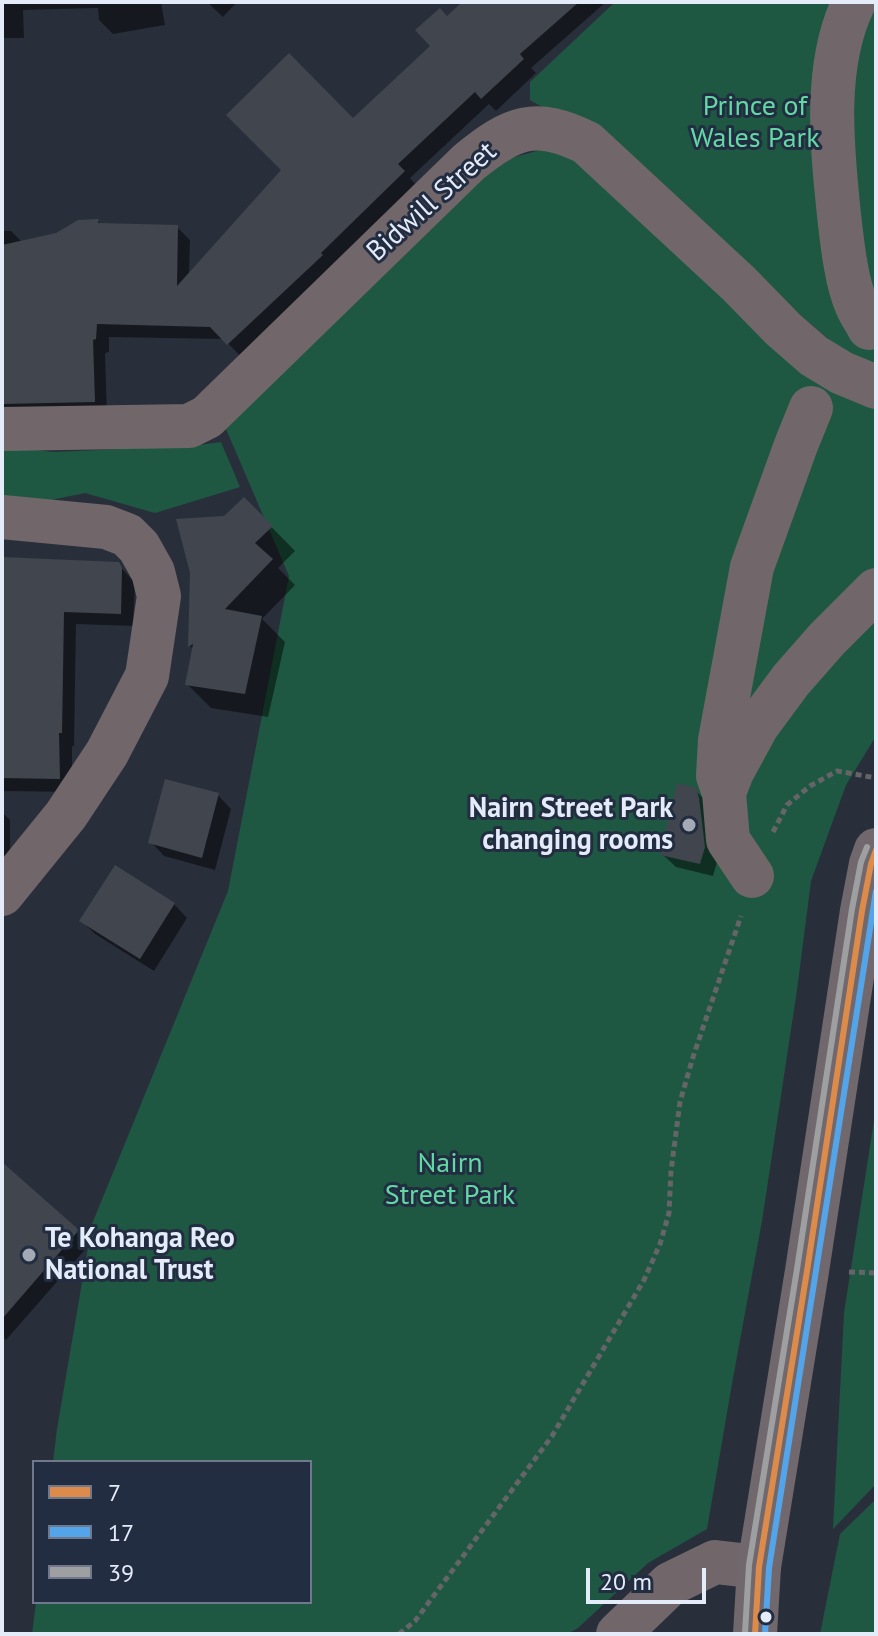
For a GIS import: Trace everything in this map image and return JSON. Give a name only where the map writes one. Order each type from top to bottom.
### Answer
[{"type":"main road","points":[[755,1634],[759,1567],[862,911],[876,850]]},
{"type":"street","points":[[830,366],[872,326],[855,304],[841,236],[833,157],[832,100],[838,53],[854,2]]},
{"type":"street","name":"Bidwill Street","points":[[2,429],[189,426],[207,417],[469,162],[511,133],[530,128],[568,133],[587,143],[814,356],[876,387]]},
{"type":"street","points":[[752,876],[728,840],[724,793],[718,776],[720,740],[752,567],[811,408]]},
{"type":"street","points":[[2,517],[106,527],[127,535],[139,547],[153,572],[159,596],[147,676],[107,753],[66,815],[2,894]]},
{"type":"street","points":[[724,793],[757,726],[791,680],[876,590]]},
{"type":"street","points":[[618,1634],[670,1584],[715,1562],[759,1567]]},
{"type":"path","points":[[399,1634],[415,1621],[552,1436],[644,1280],[660,1244],[669,1213],[680,1102],[697,1044],[742,915],[752,876],[787,805],[810,786],[837,771],[876,778]]},
{"type":"green space","name":"Prince of Wales Park","points":[[615,2],[876,2],[876,370],[856,363],[594,137],[530,100],[530,82]]},
{"type":"green space","name":"Nairn Street Park","points":[[540,150],[584,153],[876,395],[876,736],[846,785],[811,881],[762,1221],[707,1529],[648,1563],[578,1628],[567,1634],[32,1634],[36,1604],[312,1604],[312,1460],[53,1460],[57,1429],[92,1224],[228,891],[289,576],[226,429],[452,199],[508,159]]},
{"type":"green space","points":[[221,442],[240,487],[155,513],[85,493],[51,500],[2,497],[2,446],[53,452]]},
{"type":"green space","points":[[876,1108],[876,1484],[833,1529],[844,1313]]},
{"type":"green space","points":[[876,1499],[876,1634],[820,1634],[840,1534]]},
{"type":"building","points":[[462,2],[579,2],[520,54],[524,59],[481,99],[475,92],[398,164],[405,171],[321,253],[323,255],[227,345],[210,327],[97,324],[96,339],[93,340],[95,402],[2,404],[2,245],[56,233],[78,220],[178,225],[177,286],[281,170],[226,115],[289,53],[353,118],[430,46],[415,30],[440,8],[447,16]]},
{"type":"building","points":[[244,497],[273,526],[255,543],[273,559],[225,609],[262,616],[245,694],[185,685],[193,644],[188,647],[190,573],[176,519],[224,516]]},
{"type":"building","points":[[2,557],[119,562],[122,568],[121,614],[64,612],[60,779],[2,778]]},
{"type":"building","points":[[165,779],[219,793],[202,858],[148,843]]},
{"type":"building","name":"Nairn Street Park changing rooms","points":[[677,783],[696,788],[699,798],[705,847],[700,864],[660,855]]},
{"type":"building","points":[[115,865],[175,903],[140,959],[79,921]]},
{"type":"building","name":"Te Kohanga Reo National Trust","points":[[2,1162],[79,1230],[2,1319]]},
{"type":"transit line","name":"39","points":[[745,1633],[749,1565],[852,909],[867,847]]},
{"type":"transit line","name":"7","points":[[755,1634],[759,1567],[862,911],[876,850]]},
{"type":"transit line","name":"17","points":[[765,1634],[769,1568],[876,891]]},
{"type":"place","name":"Nairn Street Park changing rooms","points":[[689,825]]},
{"type":"place","name":"Te Kohanga Reo National Trust","points":[[29,1255]]}]
